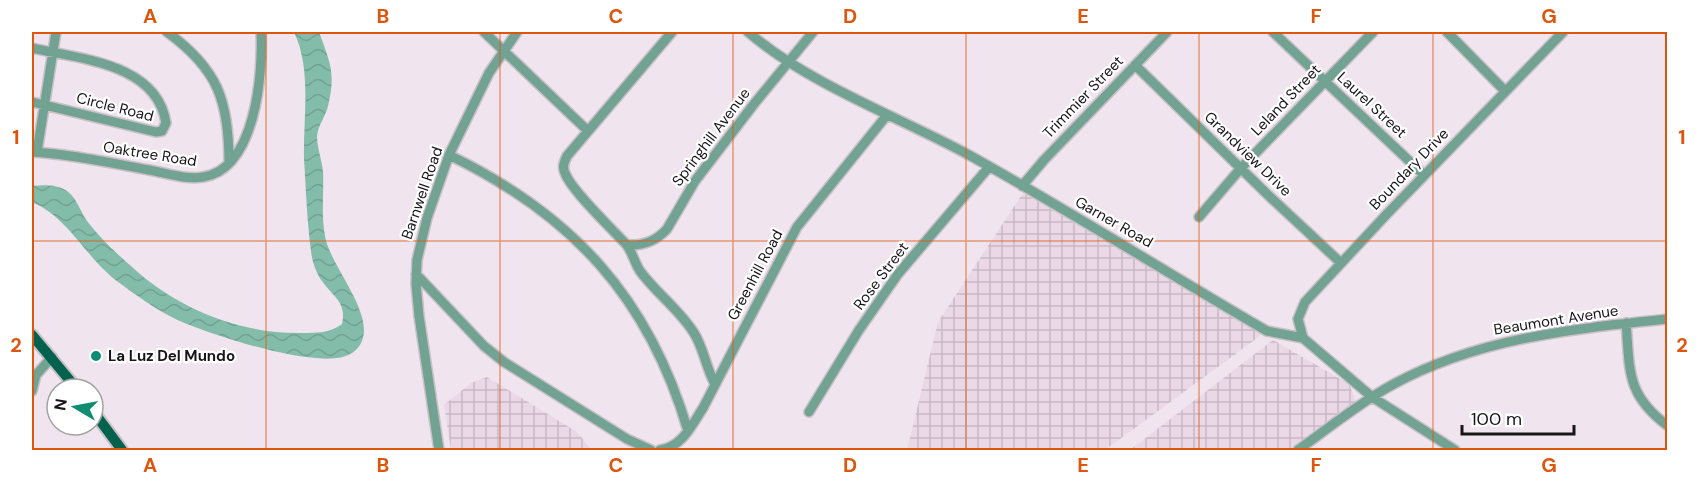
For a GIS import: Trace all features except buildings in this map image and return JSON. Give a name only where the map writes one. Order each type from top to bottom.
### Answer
[{"type":"main road","points":[[32,335],[68,377]]},
{"type":"main road","points":[[105,427],[122,450]]},
{"type":"street","points":[[34,152],[45,104],[56,32]]},
{"type":"street","points":[[167,32],[205,66],[219,89],[228,131],[229,164]]},
{"type":"street","points":[[229,164],[244,140],[252,118],[261,60],[261,32]]},
{"type":"street","points":[[483,32],[588,131]]},
{"type":"street","name":"Barnwell Road","points":[[439,450],[422,338],[416,273],[419,246],[449,155],[479,92],[517,32]]},
{"type":"street","points":[[672,32],[567,156],[563,166],[564,172],[582,197],[627,245],[640,271],[682,316],[694,333],[706,357],[715,384]]},
{"type":"street","name":"Garner Road","points":[[748,32],[789,62],[886,115],[989,166],[1267,331],[1303,338],[1372,397],[1455,450]]},
{"type":"street","name":"Springhill Avenue","points":[[627,245],[653,240],[667,229],[695,181],[813,32]]},
{"type":"street","name":"Trimmier Street","points":[[1022,186],[1044,160],[1167,32]]},
{"type":"street","name":"Laurel Street","points":[[1273,32],[1424,175]]},
{"type":"street","name":"Leland Street","points":[[1199,217],[1241,168],[1373,32]]},
{"type":"street","points":[[1447,32],[1505,91]]},
{"type":"street","name":"Boundary Drive","points":[[1303,338],[1298,319],[1302,306],[1424,175],[1563,32]]},
{"type":"street","name":"Circle Road","points":[[32,48],[130,74],[141,81],[157,98],[166,123],[162,131],[156,132],[32,102]]},
{"type":"street","name":"Grandview Drive","points":[[1135,65],[1341,263]]},
{"type":"street","name":"Greenhill Road","points":[[660,450],[677,444],[688,431],[703,408],[797,227],[886,115]]},
{"type":"street","name":"Oaktree Road","points":[[34,152],[194,178],[210,176],[229,164]]},
{"type":"street","points":[[449,155],[496,179],[545,212],[567,231],[608,274],[637,314],[657,348],[676,393],[688,431]]},
{"type":"street","name":"Rose Street","points":[[809,412],[859,330],[898,274],[989,166]]},
{"type":"street","points":[[416,273],[478,340],[504,362],[627,439],[651,450]]},
{"type":"street","name":"Beaumont Avenue","points":[[1298,450],[1372,397],[1428,368],[1478,349],[1545,334],[1668,319]]},
{"type":"street","points":[[1626,323],[1630,373],[1635,392],[1645,408],[1668,426]]},
{"type":"street","points":[[32,391],[36,375],[52,357]]},
{"type":"shaded area","points":[[1023,193],[1264,333],[1105,450],[907,450],[938,322]]},
{"type":"shaded area","points":[[1273,340],[1349,384],[1356,401],[1289,450],[1130,450]]},
{"type":"shaded area","points":[[487,377],[577,432],[592,450],[451,450],[444,405],[471,383]]},
{"type":"water","points":[[294,32],[319,32],[331,68],[332,85],[327,110],[317,136],[323,172],[325,236],[334,260],[357,302],[364,329],[358,348],[349,355],[337,358],[322,359],[283,353],[240,342],[179,321],[144,301],[109,275],[57,218],[32,202],[32,186],[54,186],[67,191],[92,227],[132,267],[169,295],[211,316],[233,324],[279,332],[318,333],[342,324],[341,305],[320,278],[312,255],[304,159],[305,78],[300,47]]},
{"type":"place","name":"La Luz Del Mundo","points":[[96,356]]}]
